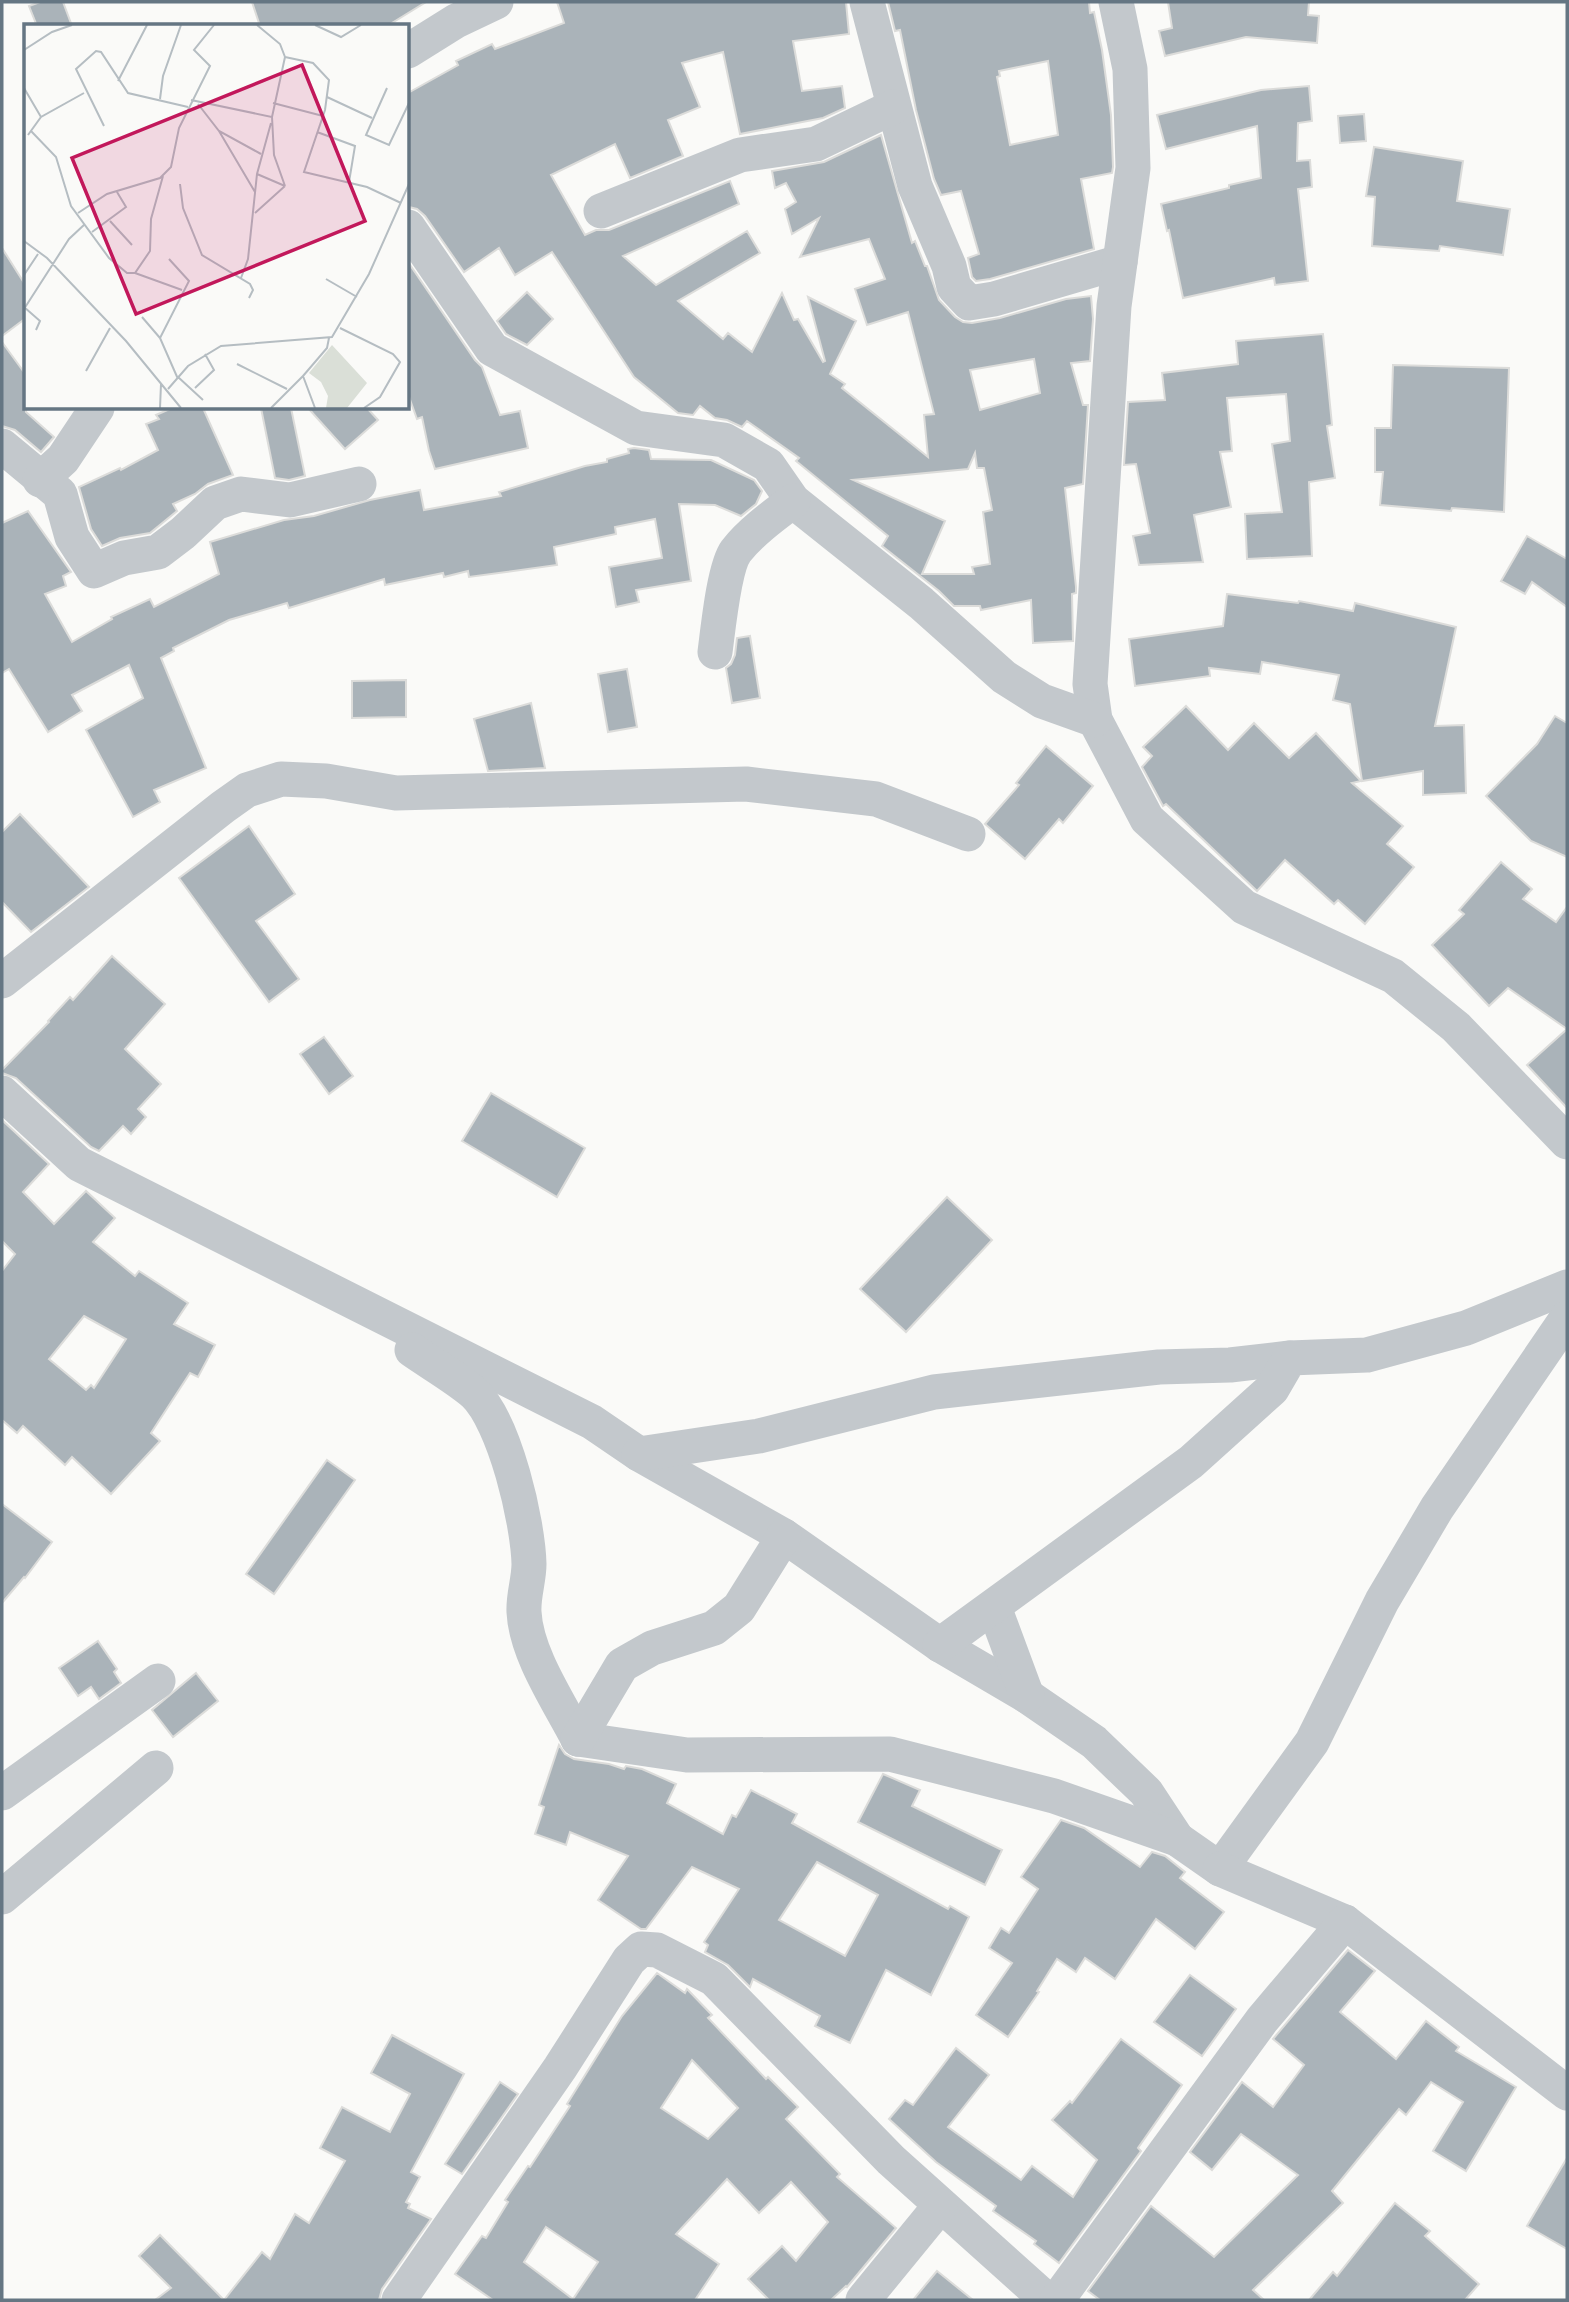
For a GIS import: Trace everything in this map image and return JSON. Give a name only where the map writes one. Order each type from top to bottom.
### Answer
[{"type":"street","points":[[410,50],[456,21],[496,2]]},
{"type":"street","points":[[867,2],[915,186],[949,266],[954,287],[969,303],[994,299],[1120,262]]},
{"type":"street","points":[[1116,2],[1130,69],[1133,168],[1114,306],[1090,684],[1095,720],[1147,819],[1199,867],[1244,907],[1393,976],[1456,1027],[1567,1142]]},
{"type":"street","points":[[601,211],[740,155],[816,144],[893,107]]},
{"type":"street","points":[[410,231],[492,349],[636,428],[724,440],[768,465],[793,502],[921,603],[1004,677],[1042,701],[1095,720]]},
{"type":"street","points":[[40,480],[63,459],[96,410]]},
{"type":"street","points":[[2,446],[60,494],[72,537],[94,571],[124,558],[158,552],[215,503],[241,494],[290,500],[359,484]]},
{"type":"street","points":[[715,652],[722,594],[734,553],[772,517],[793,502]]},
{"type":"street","points":[[2,981],[223,807],[247,790],[281,779],[326,781],[396,793],[746,784],[876,799],[968,834]]},
{"type":"street","points":[[2,1093],[79,1164],[592,1422],[639,1454],[784,1536],[940,1645],[1027,1696],[1094,1742],[1146,1792],[1177,1839]]},
{"type":"street","points":[[323,1287],[474,1394],[488,1410],[521,1499],[529,1564],[524,1612],[533,1651],[578,1739]]},
{"type":"street","points":[[639,1454],[759,1436],[934,1392],[1159,1367],[1367,1355],[1466,1328],[1567,1287]]},
{"type":"street","points":[[1220,1869],[1312,1742],[1382,1601],[1437,1508],[1567,1318]]},
{"type":"street","points":[[940,1645],[1191,1462],[1272,1389],[1290,1359]]},
{"type":"street","points":[[578,1739],[622,1665],[652,1648],[714,1628],[739,1608],[784,1536]]},
{"type":"street","points":[[994,1606],[1027,1696]]},
{"type":"street","points":[[2,1793],[158,1681]]},
{"type":"street","points":[[578,1739],[687,1755],[890,1754],[1054,1796],[1177,1839],[1220,1869],[1345,1922],[1567,2093]]},
{"type":"street","points":[[2,1897],[156,1768]]},
{"type":"street","points":[[1057,2300],[1262,2020],[1345,1922]]},
{"type":"street","points":[[399,2300],[560,2068],[629,1960],[640,1949],[657,1950],[714,1979],[891,2160],[1047,2300]]},
{"type":"street","points":[[863,2300],[940,2206]]},
{"type":"building","points":[[40,2],[63,2],[71,24],[36,24],[29,6]]},
{"type":"building","points":[[252,2],[426,2],[390,24],[259,24]]},
{"type":"building","points":[[557,2],[846,2],[849,34],[793,41],[802,91],[842,86],[845,108],[823,118],[740,134],[723,52],[682,63],[700,107],[668,120],[683,156],[630,178],[615,144],[551,175],[585,235],[596,230],[609,230],[730,181],[739,204],[623,256],[656,285],[747,231],[760,253],[678,301],[723,339],[728,333],[752,352],[782,293],[794,320],[798,319],[823,362],[825,361],[808,297],[856,321],[830,374],[845,384],[842,388],[928,457],[924,415],[934,414],[908,312],[867,325],[855,289],[885,279],[869,239],[800,257],[819,218],[792,234],[785,209],[796,202],[786,183],[775,188],[772,171],[824,162],[881,135],[912,243],[915,241],[927,266],[939,300],[955,317],[972,323],[1066,299],[1091,296],[1093,319],[1090,361],[1071,363],[1083,405],[1088,405],[1083,484],[1065,488],[1076,587],[1076,593],[1072,594],[1073,641],[1033,643],[1031,600],[981,610],[980,606],[954,606],[882,546],[888,536],[796,461],[799,458],[747,421],[742,427],[715,418],[700,406],[693,415],[678,413],[634,377],[552,252],[515,275],[499,248],[464,272],[425,216],[410,207],[410,92],[458,65],[456,61],[492,44],[495,49],[564,23]],"holes":[[[1034,359],[1040,393],[980,410],[970,370]],[[975,453],[977,468],[984,468],[992,510],[983,512],[990,564],[972,567],[974,574],[922,574],[945,521],[853,480],[968,469]]]},
{"type":"building","points":[[888,2],[1089,2],[1090,13],[1094,12],[1102,50],[1111,115],[1113,167],[1112,173],[1081,179],[1094,249],[990,279],[976,281],[972,277],[968,258],[979,254],[961,191],[941,195],[934,179],[916,110],[900,30],[895,31]],"holes":[[[1048,61],[1058,135],[1010,145],[997,77],[1000,76],[999,71]]]},
{"type":"building","points":[[1168,2],[1309,2],[1308,15],[1319,16],[1317,43],[1246,37],[1165,56],[1159,31],[1172,28]]},
{"type":"building","points":[[1309,86],[1312,121],[1298,123],[1297,161],[1310,160],[1312,187],[1298,189],[1308,281],[1275,285],[1274,278],[1183,298],[1161,204],[1261,178],[1257,126],[1166,149],[1157,115],[1261,90]]},
{"type":"building","points":[[1364,114],[1366,141],[1340,143],[1338,116]]},
{"type":"building","points":[[1374,147],[1463,161],[1457,201],[1510,209],[1503,255],[1440,246],[1439,251],[1372,246],[1375,197],[1366,196]]},
{"type":"building","points":[[2,248],[24,283],[24,320],[2,336]]},
{"type":"building","points":[[410,265],[482,367],[500,415],[520,411],[528,448],[435,469],[422,417],[417,419],[410,400]]},
{"type":"building","points":[[527,292],[553,319],[527,345],[506,334],[497,321]]},
{"type":"building","points":[[1323,334],[1332,425],[1327,426],[1335,478],[1309,482],[1312,556],[1247,559],[1245,514],[1282,512],[1272,444],[1290,441],[1286,394],[1227,398],[1232,451],[1220,452],[1231,507],[1194,515],[1203,562],[1139,565],[1133,536],[1150,533],[1136,464],[1124,465],[1128,402],[1165,400],[1162,373],[1238,364],[1236,341]]},
{"type":"building","points":[[2,342],[24,372],[24,410],[54,437],[41,452],[15,430],[2,426]]},
{"type":"building","points":[[1393,365],[1509,368],[1504,512],[1380,505],[1383,472],[1375,472],[1375,428],[1391,428]]},
{"type":"building","points":[[167,410],[204,410],[233,475],[208,484],[195,494],[173,504],[177,511],[150,533],[120,538],[102,546],[91,529],[79,487],[120,468],[121,470],[158,450],[146,424],[159,419],[156,415]]},
{"type":"building","points":[[261,410],[291,410],[305,476],[289,480],[275,478]]},
{"type":"building","points":[[310,410],[369,410],[378,420],[345,449]]},
{"type":"building","points":[[628,449],[649,450],[651,459],[711,460],[754,480],[762,491],[756,504],[741,516],[715,505],[679,504],[691,581],[636,590],[639,602],[616,607],[609,567],[662,558],[655,519],[615,527],[616,534],[554,547],[557,565],[469,577],[468,571],[444,577],[443,573],[385,585],[384,579],[289,608],[287,603],[229,620],[173,648],[174,651],[161,658],[206,768],[154,790],[160,802],[133,817],[86,730],[143,698],[129,665],[72,695],[82,711],[48,732],[9,669],[2,673],[2,523],[28,511],[71,572],[63,576],[66,586],[45,594],[72,642],[112,619],[111,617],[150,599],[154,607],[219,574],[210,542],[284,520],[314,516],[370,500],[420,490],[424,510],[501,496],[499,492],[607,462],[607,459],[629,453]]},
{"type":"building","points":[[1527,536],[1567,559],[1567,607],[1532,582],[1525,594],[1501,581]]},
{"type":"building","points":[[1227,594],[1299,601],[1353,611],[1355,603],[1456,627],[1435,726],[1464,725],[1466,793],[1423,795],[1423,771],[1362,781],[1350,704],[1333,700],[1339,675],[1262,662],[1260,674],[1209,668],[1210,676],[1135,686],[1129,639],[1223,626]]},
{"type":"building","points":[[750,636],[760,698],[732,703],[726,668],[735,655],[737,638]]},
{"type":"building","points":[[627,669],[637,727],[608,732],[598,674]]},
{"type":"building","points":[[406,680],[406,717],[352,718],[352,681]]},
{"type":"building","points":[[531,703],[545,768],[488,771],[474,719]]},
{"type":"building","points":[[1186,706],[1228,750],[1254,723],[1289,758],[1316,733],[1361,781],[1352,783],[1403,826],[1387,844],[1414,867],[1365,924],[1338,900],[1334,904],[1285,860],[1257,891],[1166,804],[1163,806],[1142,767],[1152,756],[1143,747]]},
{"type":"building","points":[[1555,716],[1567,723],[1567,857],[1531,841],[1486,796],[1537,744]]},
{"type":"building","points":[[1046,746],[1093,786],[1063,823],[1059,819],[1025,859],[985,824],[1019,785],[1016,783]]},
{"type":"building","points":[[20,814],[89,887],[31,932],[2,902],[2,832]]},
{"type":"building","points":[[249,826],[295,894],[256,921],[299,979],[269,1002],[179,878]]},
{"type":"building","points":[[1501,862],[1532,889],[1523,899],[1556,922],[1567,907],[1567,1029],[1508,988],[1489,1006],[1432,945],[1464,914],[1459,910]]},
{"type":"building","points":[[112,956],[165,1004],[125,1049],[161,1084],[138,1109],[146,1117],[131,1134],[123,1126],[99,1151],[91,1147],[16,1078],[2,1073],[2,1070],[70,997],[73,1000]]},
{"type":"building","points":[[1567,1029],[1567,1108],[1527,1065]]},
{"type":"building","points":[[324,1037],[353,1076],[329,1094],[300,1054]]},
{"type":"building","points":[[491,1093],[585,1148],[557,1197],[462,1141]]},
{"type":"building","points":[[2,1120],[49,1164],[23,1192],[54,1224],[86,1191],[115,1218],[93,1242],[135,1276],[139,1271],[188,1303],[174,1324],[215,1345],[198,1377],[190,1373],[151,1433],[160,1441],[111,1494],[72,1457],[65,1465],[23,1426],[17,1433],[2,1420],[2,1271],[15,1254],[2,1241]],"holes":[[[84,1316],[126,1339],[94,1388],[91,1385],[86,1390],[49,1359]]]},
{"type":"building","points":[[947,1197],[992,1240],[906,1332],[860,1289]]},
{"type":"building","points":[[327,1460],[355,1480],[274,1594],[246,1574]]},
{"type":"building","points":[[2,1504],[52,1542],[2,1603]]},
{"type":"building","points":[[98,1641],[117,1669],[114,1672],[121,1683],[99,1699],[91,1687],[78,1696],[59,1668]]},
{"type":"building","points":[[196,1673],[218,1701],[173,1737],[152,1710]]},
{"type":"building","points":[[559,1745],[565,1754],[574,1759],[624,1769],[626,1766],[642,1769],[676,1784],[667,1803],[723,1834],[732,1815],[736,1817],[751,1790],[797,1814],[792,1823],[948,1909],[950,1906],[969,1917],[931,1995],[886,1970],[850,2043],[815,2026],[820,2016],[753,1979],[750,1987],[728,1965],[705,1952],[708,1945],[704,1942],[739,1889],[692,1867],[646,1929],[641,1929],[598,1900],[628,1856],[570,1832],[566,1845],[535,1834],[544,1807],[539,1805]],"holes":[[[817,1862],[878,1895],[845,1956],[779,1920]]]},
{"type":"building","points":[[883,1774],[920,1790],[912,1806],[1002,1850],[985,1885],[858,1822]]},
{"type":"building","points":[[1061,1820],[1084,1828],[1140,1867],[1152,1852],[1165,1856],[1185,1872],[1180,1878],[1224,1912],[1195,1949],[1156,1919],[1115,1979],[1085,1958],[1076,1972],[1057,1959],[1037,1991],[1039,1992],[1008,2037],[976,2015],[1012,1963],[989,1948],[1001,1928],[1009,1933],[1038,1889],[1021,1877]]},
{"type":"building","points":[[1348,1950],[1375,1971],[1340,2012],[1396,2059],[1426,2021],[1459,2047],[1456,2051],[1516,2087],[1466,2171],[1433,2151],[1463,2102],[1431,2082],[1406,2115],[1399,2109],[1332,2191],[1343,2203],[1253,2290],[1264,2300],[1100,2300],[1088,2291],[1151,2206],[1214,2257],[1298,2175],[1241,2134],[1212,2170],[1190,2152],[1242,2082],[1273,2107],[1304,2065],[1273,2039]]},
{"type":"building","points":[[657,1973],[685,1993],[687,1989],[712,2015],[708,2018],[766,2079],[768,2077],[798,2107],[786,2119],[840,2174],[837,2177],[896,2228],[847,2287],[831,2300],[769,2300],[748,2279],[782,2246],[796,2261],[828,2222],[791,2182],[759,2213],[727,2179],[676,2234],[719,2264],[695,2300],[493,2300],[455,2274],[482,2236],[486,2238],[508,2202],[505,2200],[570,2106],[567,2104],[622,2016]],"holes":[[[692,2060],[738,2108],[708,2139],[661,2108]],[[546,2227],[598,2262],[573,2299],[524,2262]]]},
{"type":"building","points":[[1190,1975],[1236,2009],[1202,2056],[1154,2022]]},
{"type":"building","points":[[392,2035],[464,2074],[411,2172],[420,2177],[406,2202],[410,2204],[408,2208],[431,2219],[382,2289],[379,2300],[224,2300],[262,2252],[270,2259],[295,2214],[309,2223],[345,2161],[320,2148],[342,2107],[390,2132],[410,2094],[371,2073]]},
{"type":"building","points":[[1121,2039],[1182,2085],[1138,2148],[1141,2151],[1059,2263],[1034,2244],[1036,2241],[993,2211],[996,2206],[936,2162],[889,2119],[905,2100],[913,2105],[956,2048],[989,2075],[948,2127],[1021,2180],[1032,2166],[1073,2197],[1097,2160],[1052,2120],[1070,2101],[1072,2103]]},
{"type":"building","points":[[500,2082],[518,2094],[462,2174],[445,2164]]},
{"type":"building","points":[[1567,2158],[1567,2249],[1527,2226]]},
{"type":"building","points":[[1395,2203],[1430,2231],[1425,2236],[1479,2284],[1465,2300],[1309,2300],[1333,2272],[1337,2276]]},
{"type":"building","points":[[160,2235],[224,2300],[155,2300],[171,2288],[139,2256]]},
{"type":"building","points":[[937,2271],[973,2300],[913,2300]]}]
